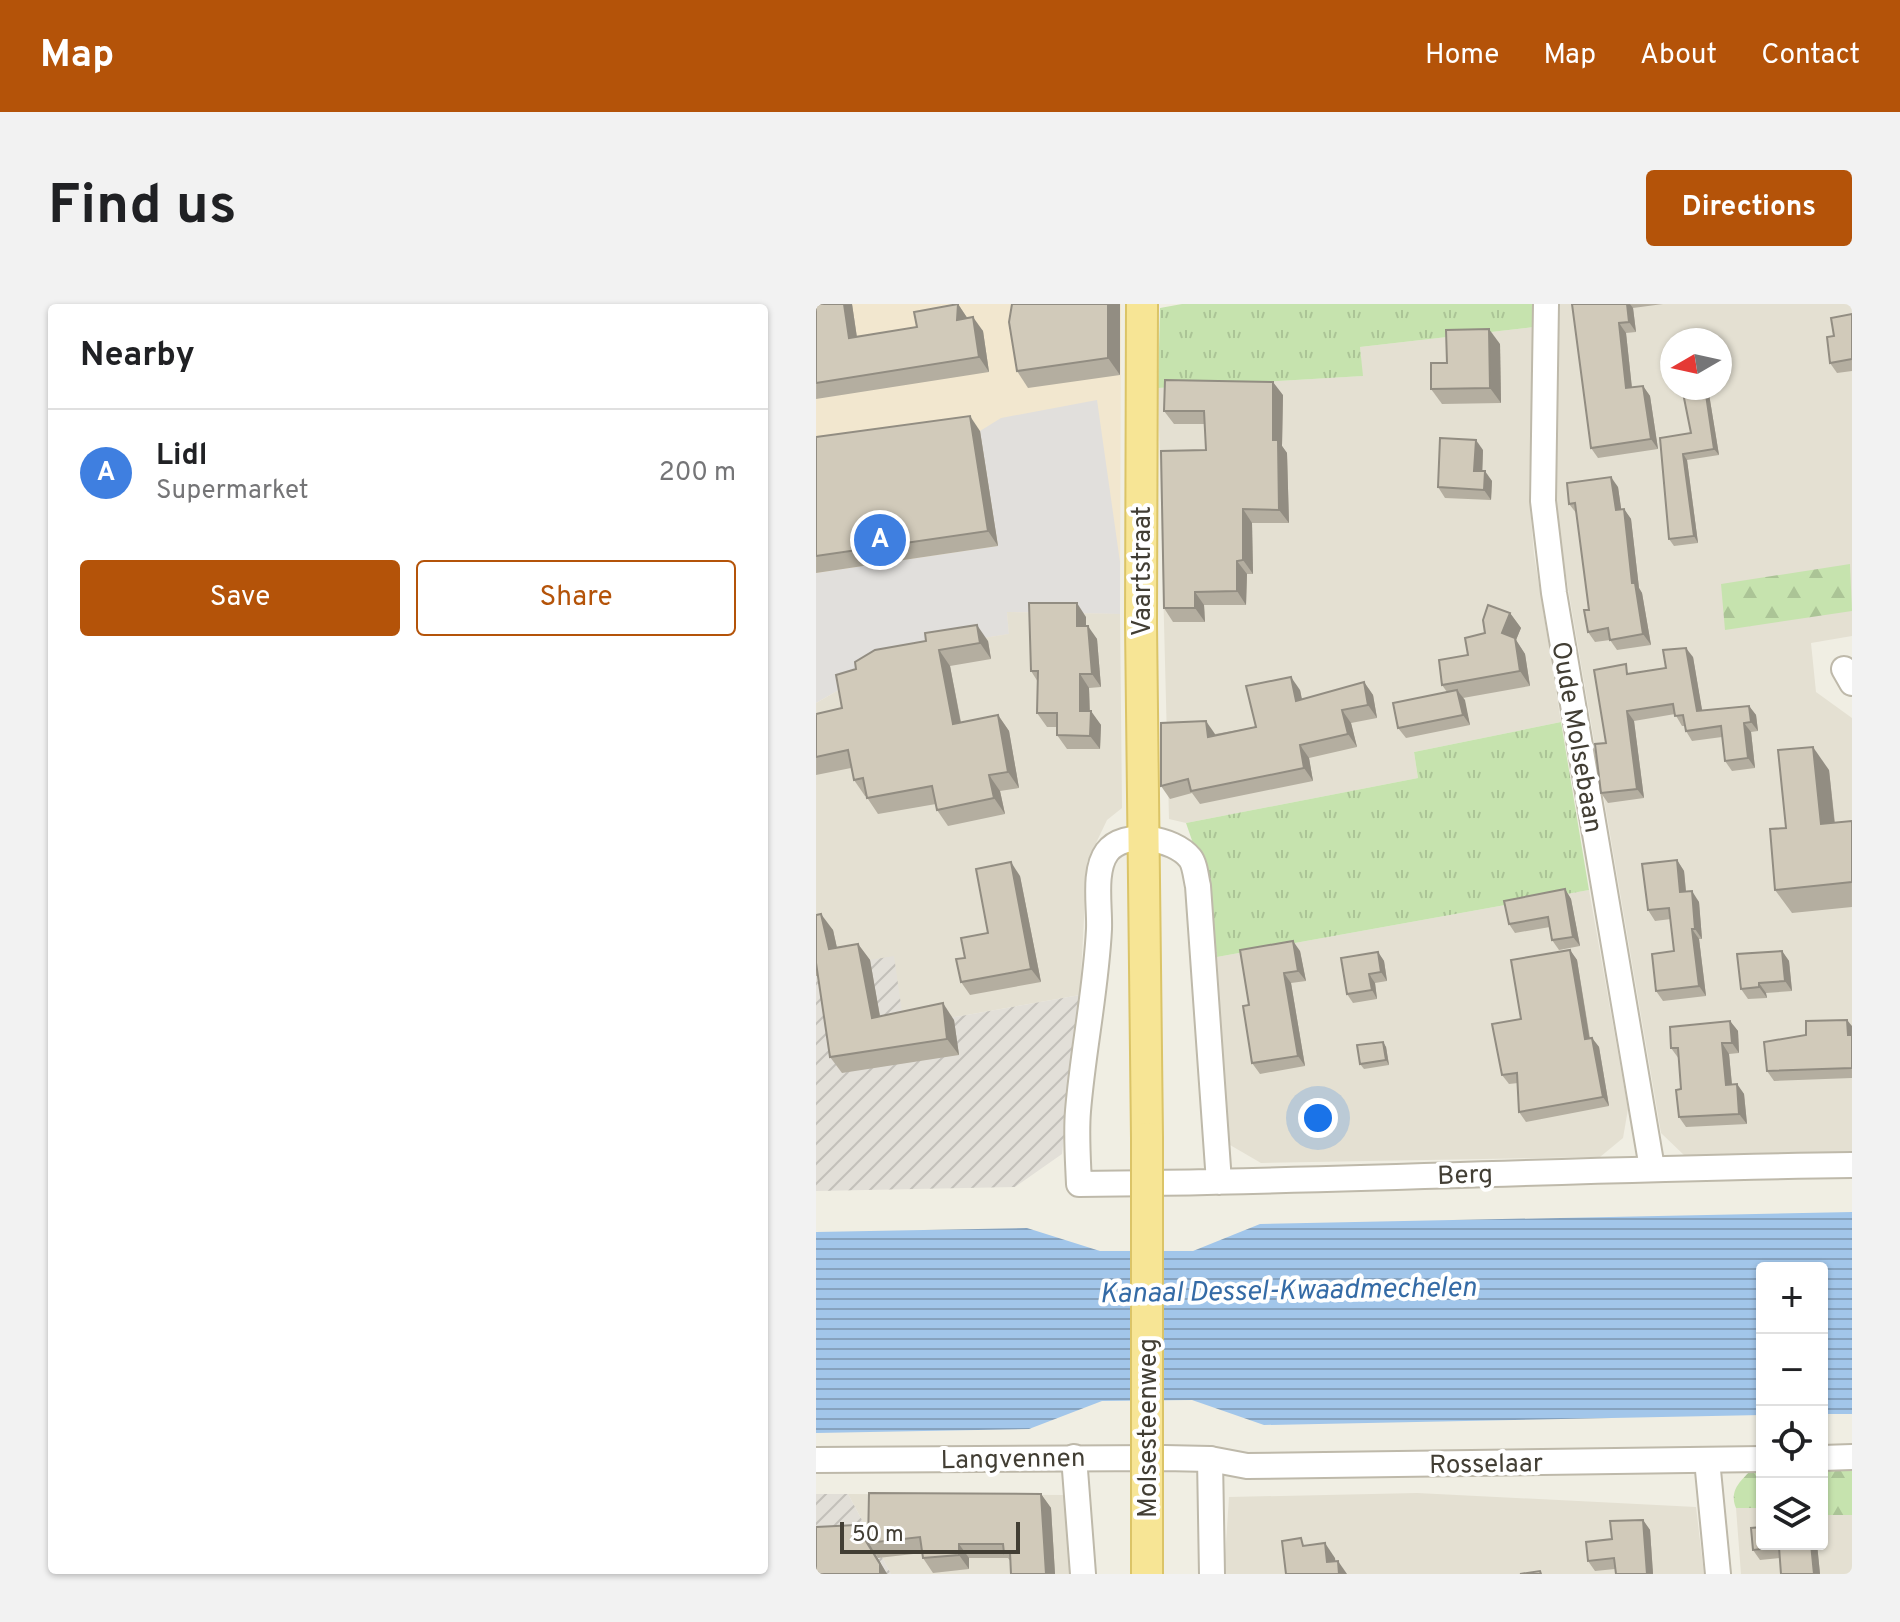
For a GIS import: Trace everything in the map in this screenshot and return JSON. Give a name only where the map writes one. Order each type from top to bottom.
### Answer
[{"type":"main road","name":"Vaartstraat","points":[[1142,304],[1141,624],[1146,838],[1147,1138]]},
{"type":"main road","name":"Molsesteenweg","points":[[1147,1138],[1147,1574]]},
{"type":"street","name":"Oude Molsebaan","points":[[1546,304],[1543,501],[1550,562],[1652,1168]]},
{"type":"street","points":[[1146,838],[1174,845],[1191,859],[1198,886],[1219,1182]]},
{"type":"street","name":"Berg","points":[[1146,838],[1121,842],[1107,851],[1099,873],[1099,931],[1078,1111],[1079,1184],[1852,1165]]},
{"type":"street","points":[[1074,1457],[1083,1574]]},
{"type":"street","points":[[1828,1458],[1852,1457]]},
{"type":"street","points":[[1210,1459],[1212,1574]]},
{"type":"street","name":"Langvennen","points":[[816,1460],[1210,1459]]},
{"type":"street","name":"Rosselaar","points":[[1210,1459],[1247,1466],[1756,1459]]},
{"type":"street","points":[[1707,1460],[1718,1574]]},
{"type":"shaded area","points":[[816,304],[1121,304],[1120,614],[1007,612],[1009,634],[909,650],[816,703]]},
{"type":"shaded area","points":[[1556,304],[1852,304],[1852,636],[1811,643],[1816,692],[1852,718],[1852,1153],[1685,1156],[1661,1133],[1555,512]]},
{"type":"shaded area","points":[[1534,327],[1529,493],[1534,554],[1561,722],[1414,752],[1418,778],[1186,823],[1169,819],[1158,388],[1362,376],[1360,347]]},
{"type":"shaded area","points":[[1097,400],[1120,562],[1120,614],[1007,612],[1009,634],[909,650],[816,703],[816,573],[998,546],[980,431],[1001,418]]},
{"type":"shaded area","points":[[1055,610],[1120,614],[1122,808],[1107,820],[1087,862],[1080,995],[904,1026],[821,968],[816,942],[816,703],[909,650],[1006,612]]},
{"type":"shaded area","points":[[1589,890],[1628,1109],[1623,1138],[1600,1157],[1261,1163],[1230,1145],[1222,1119],[1217,957]]},
{"type":"shaded area","points":[[816,942],[822,968],[894,956],[904,1026],[1080,995],[1062,1154],[1015,1187],[816,1191]]},
{"type":"shaded area","points":[[1417,1493],[1696,1507],[1704,1574],[1224,1574],[1229,1497]]},
{"type":"shaded area","points":[[816,1494],[848,1494],[891,1574],[816,1574]]},
{"type":"shaded area","points":[[848,1494],[1065,1495],[1070,1574],[891,1574]]},
{"type":"shaded area","points":[[1736,1508],[1756,1508],[1756,1550],[1828,1550],[1828,1515],[1852,1515],[1852,1574],[1741,1574]]},
{"type":"green space","points":[[1182,304],[1533,304],[1534,327],[1360,347],[1363,376],[1158,388],[1160,308]]},
{"type":"green space","points":[[1850,564],[1852,611],[1725,630],[1721,584]]},
{"type":"green space","points":[[1561,722],[1589,890],[1217,957],[1208,887],[1186,823],[1418,778],[1414,752]]},
{"type":"green space","points":[[1828,1469],[1852,1469],[1852,1515],[1828,1515]]},
{"type":"green space","points":[[1751,1470],[1756,1470],[1756,1508],[1736,1508],[1734,1496]]},
{"type":"water","name":"Kanaal Dessel-Kwaadmechelen","points":[[1852,1212],[1852,1414],[1828,1414],[1828,1262],[1756,1262],[1756,1415],[1264,1425],[1192,1400],[1102,1401],[1029,1429],[816,1433],[816,1232],[1027,1228],[1100,1251],[1193,1251],[1260,1224]]},
{"type":"building","points":[[816,304],[844,304],[849,338],[917,327],[914,312],[958,304],[957,320],[973,317],[979,357],[816,383]]},
{"type":"building","points":[[1012,304],[1108,304],[1108,358],[1017,371],[1009,322]]},
{"type":"building","points":[[1572,304],[1627,304],[1629,322],[1619,323],[1626,388],[1643,386],[1651,439],[1591,448]]},
{"type":"building","points":[[1852,314],[1852,359],[1830,363],[1827,337],[1834,336],[1831,318]]},
{"type":"building","points":[[1489,329],[1490,388],[1431,389],[1431,363],[1447,363],[1446,330]]},
{"type":"building","points":[[1165,380],[1273,382],[1273,440],[1278,440],[1279,510],[1243,509],[1243,560],[1237,561],[1237,591],[1195,592],[1195,608],[1164,608],[1161,451],[1206,450],[1204,411],[1164,411]]},
{"type":"building","points":[[1684,400],[1707,400],[1714,449],[1683,454],[1694,536],[1669,539],[1660,438],[1691,433]]},
{"type":"building","points":[[970,416],[988,531],[816,556],[816,437]]},
{"type":"building","points":[[1440,438],[1476,440],[1474,471],[1485,471],[1484,490],[1438,487]]},
{"type":"building","points":[[1611,477],[1616,510],[1624,509],[1632,583],[1635,583],[1643,634],[1610,640],[1608,628],[1588,632],[1584,610],[1589,610],[1575,503],[1569,504],[1567,483]]},
{"type":"building","points":[[1029,603],[1077,603],[1077,626],[1088,626],[1092,674],[1080,674],[1080,711],[1091,711],[1090,736],[1057,735],[1057,713],[1037,713],[1038,671],[1031,671]]},
{"type":"building","points":[[1488,605],[1510,613],[1502,633],[1515,638],[1520,671],[1442,685],[1439,660],[1468,655],[1465,638],[1485,633],[1483,620]]},
{"type":"building","points":[[977,625],[980,643],[939,650],[953,724],[998,715],[1008,772],[989,775],[994,798],[937,810],[932,786],[867,798],[863,778],[854,780],[848,750],[816,757],[816,714],[842,708],[836,675],[856,669],[855,662],[875,650],[926,641],[925,633]]},
{"type":"building","points":[[1686,648],[1697,711],[1749,706],[1751,722],[1744,723],[1748,758],[1725,761],[1721,726],[1686,731],[1683,715],[1675,716],[1673,704],[1627,711],[1637,789],[1601,793],[1595,744],[1606,743],[1594,670],[1626,664],[1627,674],[1666,668],[1663,650]]},
{"type":"building","points":[[1291,677],[1296,701],[1364,682],[1368,705],[1342,710],[1348,734],[1300,745],[1304,768],[1191,791],[1188,779],[1161,786],[1161,723],[1206,721],[1208,737],[1256,727],[1246,686]]},
{"type":"building","points":[[1457,690],[1463,715],[1398,728],[1393,703]]},
{"type":"building","points":[[1813,747],[1821,824],[1852,821],[1852,882],[1775,890],[1770,829],[1786,828],[1778,750]]},
{"type":"building","points":[[1677,860],[1680,892],[1692,891],[1695,929],[1692,929],[1699,986],[1656,991],[1652,954],[1674,951],[1669,908],[1648,910],[1642,864]]},
{"type":"building","points":[[1011,862],[1031,969],[961,982],[956,959],[965,958],[961,938],[988,933],[976,869]]},
{"type":"building","points":[[1565,889],[1573,937],[1552,940],[1548,917],[1509,924],[1504,901]]},
{"type":"building","points":[[821,914],[829,949],[858,944],[872,1018],[943,1003],[947,1039],[830,1057],[816,963],[816,915]]},
{"type":"building","points":[[1293,941],[1298,971],[1284,973],[1298,1056],[1252,1063],[1243,1006],[1249,1005],[1240,950]]},
{"type":"building","points":[[1570,950],[1585,1039],[1592,1038],[1603,1097],[1519,1112],[1517,1073],[1502,1075],[1492,1024],[1521,1019],[1511,960]]},
{"type":"building","points":[[1782,951],[1785,981],[1759,983],[1759,987],[1741,989],[1737,954]]},
{"type":"building","points":[[1378,952],[1381,972],[1369,974],[1372,990],[1347,994],[1341,958]]},
{"type":"building","points":[[1847,1020],[1848,1035],[1852,1035],[1852,1068],[1767,1071],[1764,1042],[1806,1035],[1806,1021]]},
{"type":"building","points":[[1730,1021],[1732,1043],[1722,1043],[1726,1085],[1737,1084],[1739,1114],[1679,1117],[1676,1090],[1681,1089],[1678,1048],[1671,1048],[1670,1027]]},
{"type":"building","points":[[1383,1042],[1386,1060],[1360,1064],[1357,1045]]},
{"type":"building","points":[[869,1493],[1041,1494],[1046,1574],[1011,1574],[1010,1552],[1004,1553],[1003,1544],[959,1544],[959,1555],[923,1558],[920,1537],[868,1543]]},
{"type":"building","points":[[1643,1520],[1647,1574],[1616,1574],[1614,1558],[1588,1561],[1586,1542],[1612,1539],[1610,1521]]},
{"type":"building","points":[[856,1525],[880,1564],[880,1574],[816,1574],[816,1527]]},
{"type":"building","points":[[1751,1528],[1756,1528],[1756,1550],[1753,1550]]},
{"type":"building","points":[[1301,1538],[1303,1546],[1325,1543],[1327,1562],[1338,1561],[1339,1574],[1286,1574],[1282,1541]]},
{"type":"building","points":[[1779,1550],[1812,1550],[1814,1574],[1781,1574]]},
{"type":"place","name":"Lidl","points":[[880,540]]}]
